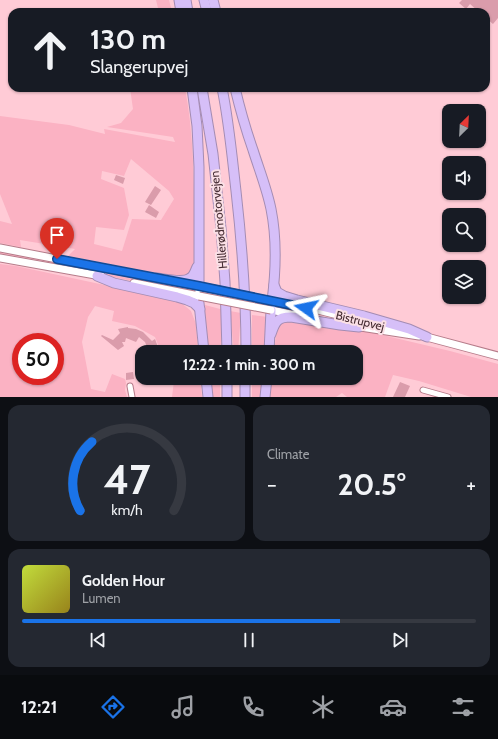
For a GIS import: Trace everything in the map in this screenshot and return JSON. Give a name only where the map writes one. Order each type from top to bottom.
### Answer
[{"type":"highway","points":[[193,92],[198,140],[199,286]]},
{"type":"highway","name":"Hillerødmotorvejen","points":[[203,92],[213,154],[221,228],[225,282],[227,345]]},
{"type":"highway","name":"Hillerødmotorvejen","points":[[223,92],[240,229],[244,285],[246,345]]},
{"type":"highway","points":[[236,92],[248,136],[267,193],[274,228],[274,285],[270,345]]},
{"type":"highway","points":[[157,278],[188,280],[194,274],[198,264]]},
{"type":"highway","points":[[97,276],[114,283],[187,300],[194,303],[200,309]]},
{"type":"highway","points":[[274,285],[277,292],[284,296],[404,327],[427,338]]},
{"type":"highway","points":[[199,296],[203,345]]},
{"type":"highway","points":[[271,334],[279,318],[284,317],[340,325],[359,326]]},
{"type":"highway","points":[[207,385],[208,397]]},
{"type":"highway","points":[[227,385],[227,397]]},
{"type":"highway","points":[[245,385],[245,397]]},
{"type":"highway","points":[[265,397],[266,385]]},
{"type":"main road","name":"Bistrupvej","points":[[0,248],[199,286],[272,306],[359,326],[427,338]]},
{"type":"main road","name":"Bistrupvej","points":[[0,258],[199,296],[272,306],[318,310],[498,356]]},
{"type":"main road","points":[[199,286],[199,296]]},
{"type":"street","points":[[130,386],[132,397]]},
{"type":"street","points":[[423,390],[448,397]]},
{"type":"shaded area","points":[[156,0],[169,0],[171,8],[158,8]]},
{"type":"shaded area","points":[[131,92],[186,92],[189,110],[194,176],[194,264],[191,273],[181,278],[68,256],[75,249],[20,240],[21,247],[0,243],[0,221],[12,224],[0,194],[0,116],[69,125],[105,134],[104,129],[175,142],[173,137],[107,127],[121,123],[133,109]],"holes":[[[131,159],[169,191],[174,199],[161,220],[132,219],[122,251],[94,244],[96,227],[124,230],[129,215],[124,188],[101,179],[102,171],[124,176]]]},
{"type":"shaded area","points":[[0,251],[195,288],[195,292],[132,281],[0,254]]},
{"type":"shaded area","points":[[0,264],[16,266],[179,301],[191,311],[196,324],[198,345],[158,345],[155,337],[135,326],[112,321],[114,311],[95,306],[88,317],[82,342],[91,389],[105,392],[112,374],[125,379],[125,390],[127,397],[0,397]]},
{"type":"shaded area","points":[[205,305],[224,310],[221,345],[205,345],[203,312]]},
{"type":"shaded area","points":[[230,311],[241,313],[239,345],[233,345]]},
{"type":"shaded area","points":[[252,315],[268,317],[266,345],[252,345]]},
{"type":"shaded area","points":[[287,319],[374,333],[498,364],[498,397],[471,397],[419,381],[393,375],[385,397],[347,397],[342,393],[336,397],[269,397],[270,385],[363,385],[363,345],[275,345],[277,327]]},
{"type":"shaded area","points":[[174,385],[201,385],[202,397],[172,397]]},
{"type":"shaded area","points":[[209,385],[220,385],[220,397],[210,397]]},
{"type":"shaded area","points":[[252,385],[262,385],[261,397],[252,397]]},
{"type":"building","points":[[462,0],[498,0],[498,18],[493,24],[490,21],[490,8],[474,8],[470,4],[467,8],[465,8],[459,3]]},
{"type":"building","points":[[116,175],[125,178],[123,184],[114,180]]},
{"type":"building","points":[[155,186],[161,190],[151,205],[145,202]]},
{"type":"building","points":[[149,205],[159,212],[156,218],[145,212]]},
{"type":"building","points":[[128,327],[136,329],[143,332],[152,341],[155,339],[157,345],[146,345],[139,337],[136,342],[126,338],[125,342],[122,342],[124,346],[118,350],[101,336],[102,335],[113,340],[120,333],[118,329]]},
{"type":"building","points":[[133,372],[134,379],[126,380],[126,373]]},
{"type":"building","points":[[400,382],[410,386],[405,397],[393,397]]},
{"type":"route","points":[[57,259],[306,308]]}]
